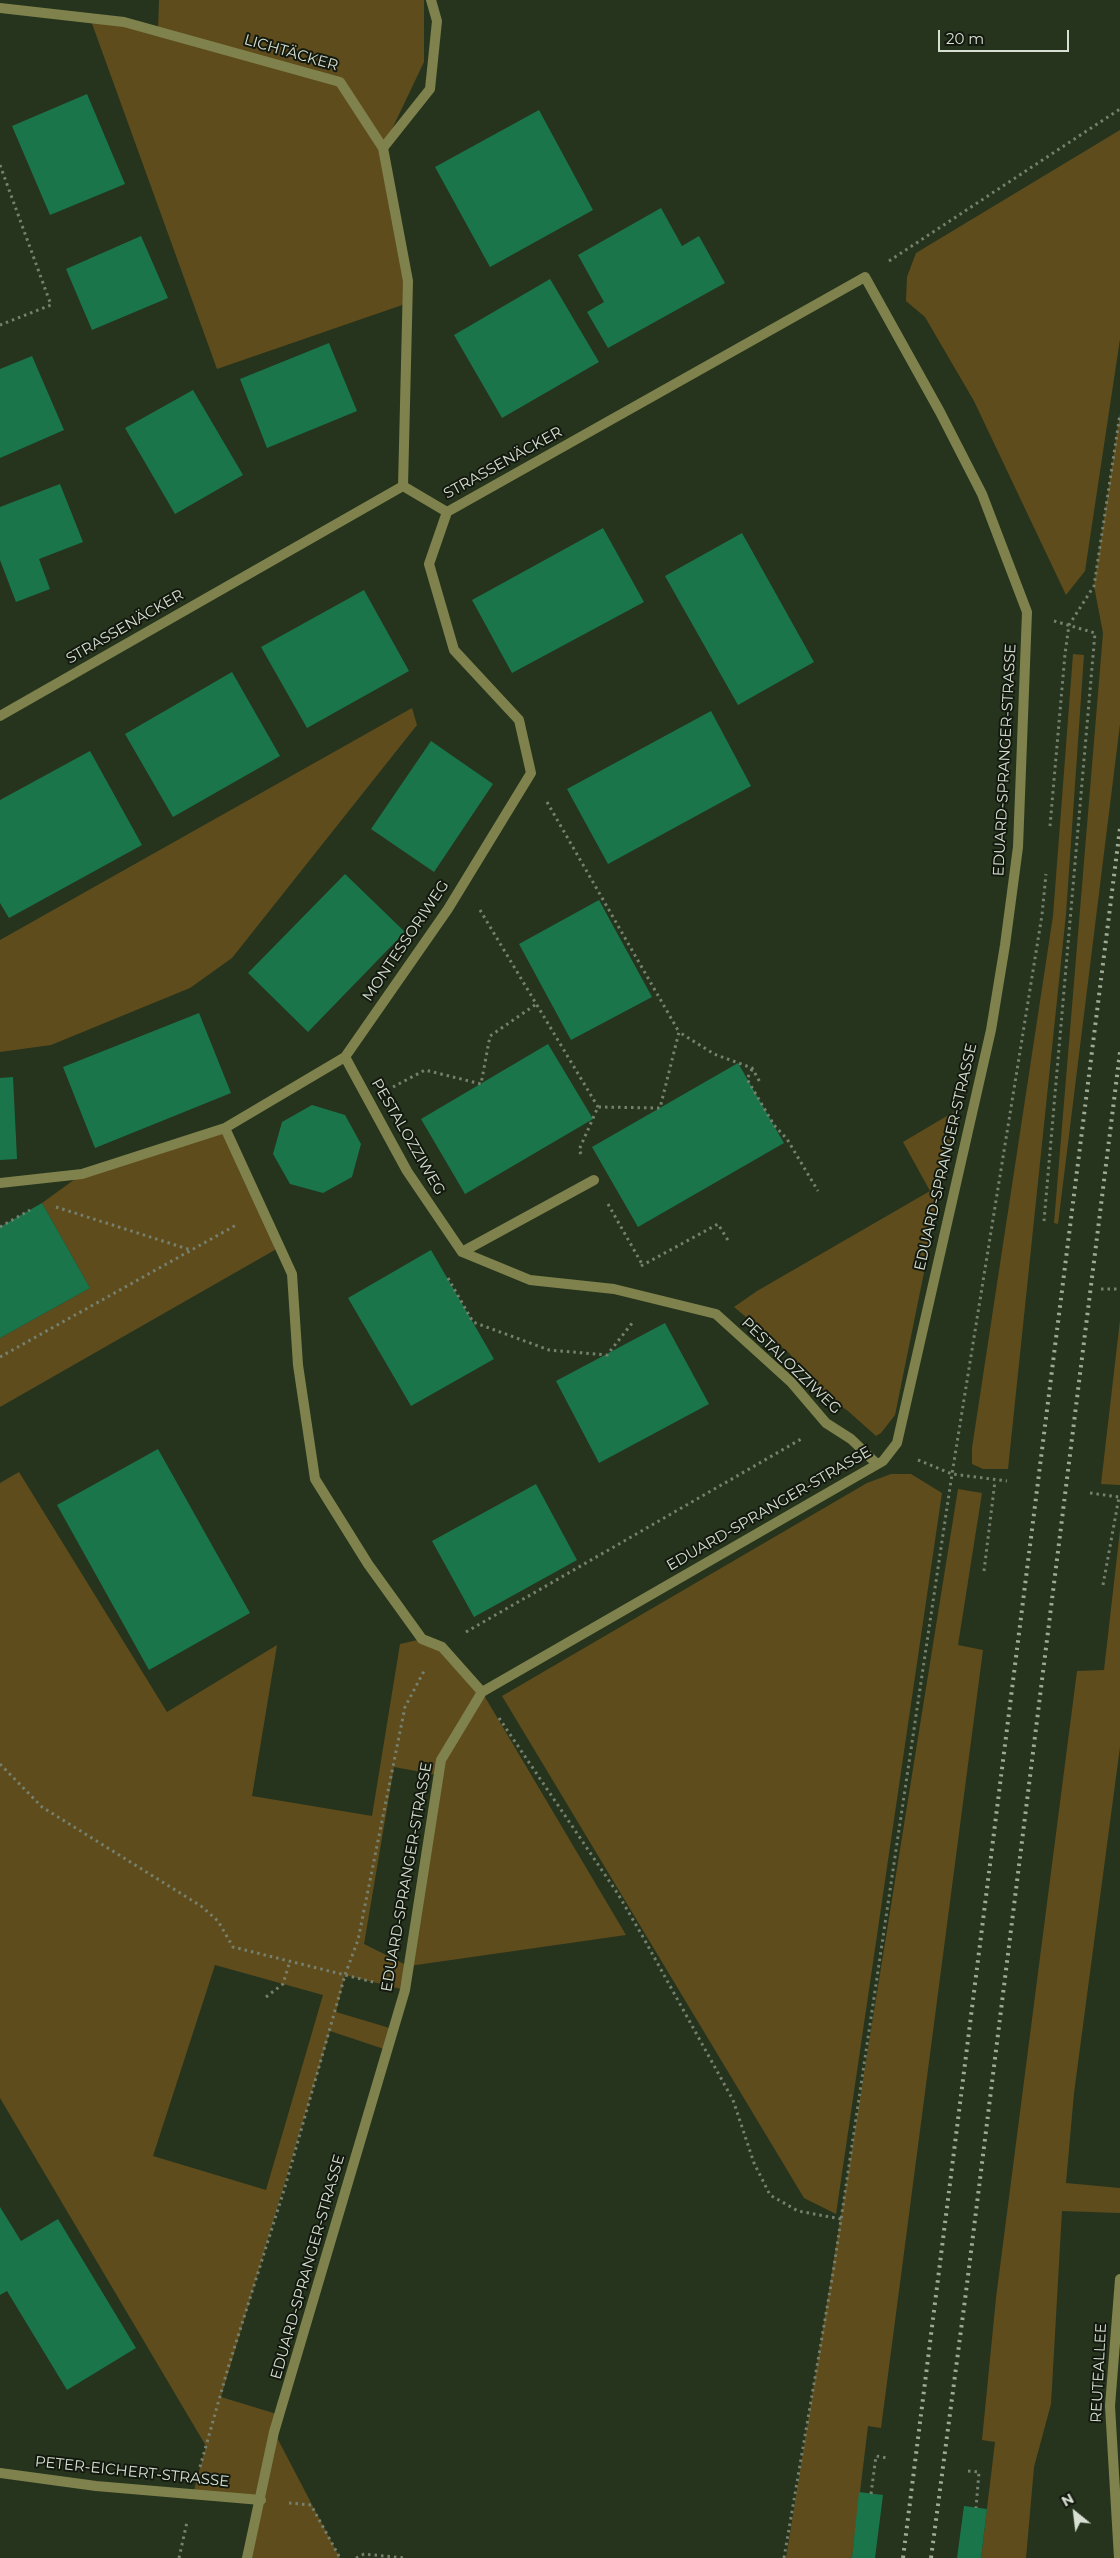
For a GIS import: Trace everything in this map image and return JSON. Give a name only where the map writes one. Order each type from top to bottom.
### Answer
[{"type":"street","points":[[382,148],[430,89],[437,21],[431,0]]},
{"type":"street","name":"LICHTÄCKER","points":[[0,8],[124,22],[340,82],[382,148],[408,281],[403,486]]},
{"type":"street","name":"STRASSENÄCKER","points":[[0,716],[403,486],[447,512],[866,277]]},
{"type":"street","name":"EDUARD-SPRANGER-STRASSE","points":[[247,2558],[261,2500],[274,2432],[405,1990],[441,1760],[482,1692],[883,1461],[897,1444],[991,1030],[1005,945],[1018,847],[1027,612],[982,494],[940,412],[866,277]]},
{"type":"street","points":[[447,512],[429,564],[454,650],[518,720],[531,773]]},
{"type":"street","name":"MONTESSORIWEG","points":[[0,1183],[82,1174],[225,1128],[345,1057],[448,909],[531,773]]},
{"type":"street","name":"PESTALOZZIWEG","points":[[345,1057],[407,1172],[462,1252],[530,1280],[614,1289],[716,1314],[791,1382],[826,1423],[851,1439],[877,1464]]},
{"type":"street","points":[[225,1128],[292,1274],[298,1365],[315,1479],[368,1564],[422,1639],[442,1647],[482,1692]]},
{"type":"street","points":[[462,1252],[594,1180]]},
{"type":"street","name":"REUTEALLEE","points":[[1119,2558],[1110,2406],[1120,2280]]},
{"type":"street","name":"PETER-EICHERT-STRASSE","points":[[0,2473],[96,2486],[261,2500]]},
{"type":"path","points":[[866,277],[1120,109]]},
{"type":"path","points":[[0,165],[51,305],[0,325]]},
{"type":"path","points":[[1050,828],[1064,654],[1069,625],[1094,586],[1120,414]]},
{"type":"path","points":[[1027,612],[1095,632],[1044,1221]]},
{"type":"path","points":[[531,773],[679,1032],[714,1054],[752,1068],[762,1084]]},
{"type":"path","points":[[784,2558],[841,2219],[952,1474],[1042,915],[1046,866]]},
{"type":"path","points":[[464,883],[535,1005],[598,1107]]},
{"type":"path","points":[[368,1101],[425,1070],[480,1084],[490,1036],[535,1005]]},
{"type":"path","points":[[598,1107],[660,1108],[679,1032]]},
{"type":"path","points":[[752,1068],[747,1078],[774,1126],[787,1139],[818,1191]]},
{"type":"path","points":[[598,1107],[579,1150],[642,1264],[718,1224],[729,1242]]},
{"type":"path","points":[[51,1206],[191,1250]]},
{"type":"path","points":[[0,1227],[34,1208]]},
{"type":"path","points":[[0,1357],[263,1210]]},
{"type":"path","points":[[462,1252],[443,1270],[473,1322],[549,1350],[607,1355],[652,1298]]},
{"type":"path","points":[[1102,1289],[1120,1289]]},
{"type":"path","points":[[897,1444],[922,1462],[952,1474],[995,1481],[1007,1481]]},
{"type":"path","points":[[984,1571],[995,1481]]},
{"type":"path","points":[[1090,1493],[1119,1497],[1103,1584]]},
{"type":"path","points":[[482,1692],[618,1894],[643,1937],[733,2100],[754,2163],[770,2195],[798,2211],[841,2219]]},
{"type":"path","points":[[0,1764],[42,1807],[201,1906],[218,1921],[233,1947],[405,1990]]},
{"type":"path","points":[[266,1996],[283,1984],[290,1961]]},
{"type":"path","points":[[179,2558],[193,2494],[228,2368],[286,2187],[345,1975]]},
{"type":"path","points":[[871,2494],[876,2456],[887,2458]]},
{"type":"path","points":[[968,2471],[979,2472],[976,2508]]},
{"type":"path","points":[[261,2500],[311,2505],[340,2558]]},
{"type":"path","points":[[356,2558],[364,2554],[405,2558]]},
{"type":"shaded area","points":[[159,0],[424,0],[424,62],[383,148],[408,303],[217,369],[90,18],[158,31]]},
{"type":"shaded area","points":[[1120,130],[1120,339],[1085,571],[1066,595],[974,401],[925,317],[906,301],[907,277],[916,253]]},
{"type":"shaded area","points":[[1120,413],[1120,724],[1058,1224],[1054,1223],[1103,633],[1094,586]]},
{"type":"shaded area","points":[[1073,654],[1084,655],[1066,914],[1008,1469],[983,1469],[972,1464],[972,1448],[1053,916]]},
{"type":"shaded area","points":[[412,708],[417,725],[232,958],[190,988],[51,1045],[0,1052],[0,940]]},
{"type":"shaded area","points":[[957,1110],[895,1415],[881,1433],[876,1436],[848,1411],[825,1395],[789,1353],[734,1307],[757,1291],[930,1191],[903,1142]]},
{"type":"shaded area","points":[[225,1128],[280,1247],[0,1407],[0,1338],[90,1288],[42,1203],[82,1174]]},
{"type":"shaded area","points":[[1120,1320],[1120,1485],[1101,1484]]},
{"type":"shaded area","points":[[19,1472],[167,1712],[277,1645],[252,1796],[372,1816],[400,1644],[422,1639],[442,1647],[482,1692],[626,1935],[409,1966],[405,1990],[345,1975],[336,2012],[393,2029],[387,2050],[330,2031],[221,2397],[280,2415],[274,2432],[340,2558],[247,2558],[260,2500],[193,2494],[206,2446],[0,2098],[0,1483]],"holes":[[[394,1767],[438,1775],[408,1966],[364,1944]],[[215,1965],[323,1995],[266,2190],[153,2156]]]},
{"type":"shaded area","points":[[891,1474],[911,1474],[942,1493],[836,2214],[804,2198],[502,1696],[867,1483]]},
{"type":"shaded area","points":[[958,1489],[982,1493],[958,1645],[983,1650],[881,2428],[868,2426],[852,2558],[786,2558]]},
{"type":"shaded area","points":[[1120,1530],[1120,1747],[1074,2093],[1066,2183],[1120,2188],[1120,2213],[1062,2211],[1051,2404],[1034,2467],[1026,2558],[981,2558],[995,2442],[982,2440],[996,2298],[1077,1671],[1104,1670]]},
{"type":"building","points":[[87,94],[125,184],[50,215],[12,126]]},
{"type":"building","points":[[539,110],[593,210],[490,267],[435,167]]},
{"type":"building","points":[[661,208],[682,246],[699,236],[725,283],[608,348],[587,312],[604,302],[578,255]]},
{"type":"building","points":[[141,236],[168,298],[92,330],[66,269]]},
{"type":"building","points":[[550,279],[599,362],[502,418],[454,335]]},
{"type":"building","points":[[329,343],[357,411],[267,448],[240,379]]},
{"type":"building","points":[[32,356],[64,430],[0,458],[0,369]]},
{"type":"building","points":[[193,390],[243,475],[175,514],[125,428]]},
{"type":"building","points":[[60,484],[83,542],[39,559],[50,589],[16,602],[0,560],[0,507]]},
{"type":"building","points":[[603,528],[644,602],[512,673],[472,600]]},
{"type":"building","points":[[742,533],[814,662],[738,705],[665,576]]},
{"type":"building","points":[[364,590],[409,671],[307,728],[261,647]]},
{"type":"building","points":[[232,672],[280,756],[173,817],[125,734]]},
{"type":"building","points":[[711,711],[751,786],[608,864],[567,789]]},
{"type":"building","points":[[431,741],[493,784],[434,872],[371,829]]},
{"type":"building","points":[[90,751],[142,845],[9,918],[0,903],[0,800]]},
{"type":"building","points":[[345,874],[405,932],[308,1032],[248,973]]},
{"type":"building","points":[[599,900],[652,997],[571,1040],[519,944]]},
{"type":"building","points":[[199,1013],[231,1093],[95,1148],[63,1067]]},
{"type":"building","points":[[548,1044],[593,1119],[465,1194],[421,1119]]},
{"type":"building","points":[[738,1063],[784,1143],[638,1227],[592,1147]]},
{"type":"building","points":[[13,1077],[17,1159],[0,1160],[0,1078]]},
{"type":"building","points":[[312,1105],[345,1115],[361,1144],[352,1177],[323,1193],[290,1184],[273,1154],[282,1122]]},
{"type":"building","points":[[42,1203],[90,1288],[0,1338],[0,1227]]},
{"type":"building","points":[[431,1250],[494,1359],[411,1406],[348,1298]]},
{"type":"building","points":[[665,1323],[709,1404],[599,1463],[556,1381]]},
{"type":"building","points":[[158,1449],[250,1613],[149,1670],[57,1505]]},
{"type":"building","points":[[536,1484],[577,1560],[474,1617],[432,1541]]},
{"type":"building","points":[[0,2207],[21,2241],[58,2219],[136,2348],[67,2390],[7,2291],[0,2295]]},
{"type":"building","points":[[859,2492],[883,2495],[875,2558],[852,2558]]},
{"type":"building","points":[[964,2506],[987,2509],[981,2558],[957,2558]]},
{"type":"railway","points":[[903,2558],[1120,828]]},
{"type":"railway","points":[[931,2558],[966,2292],[1120,1052]]}]
